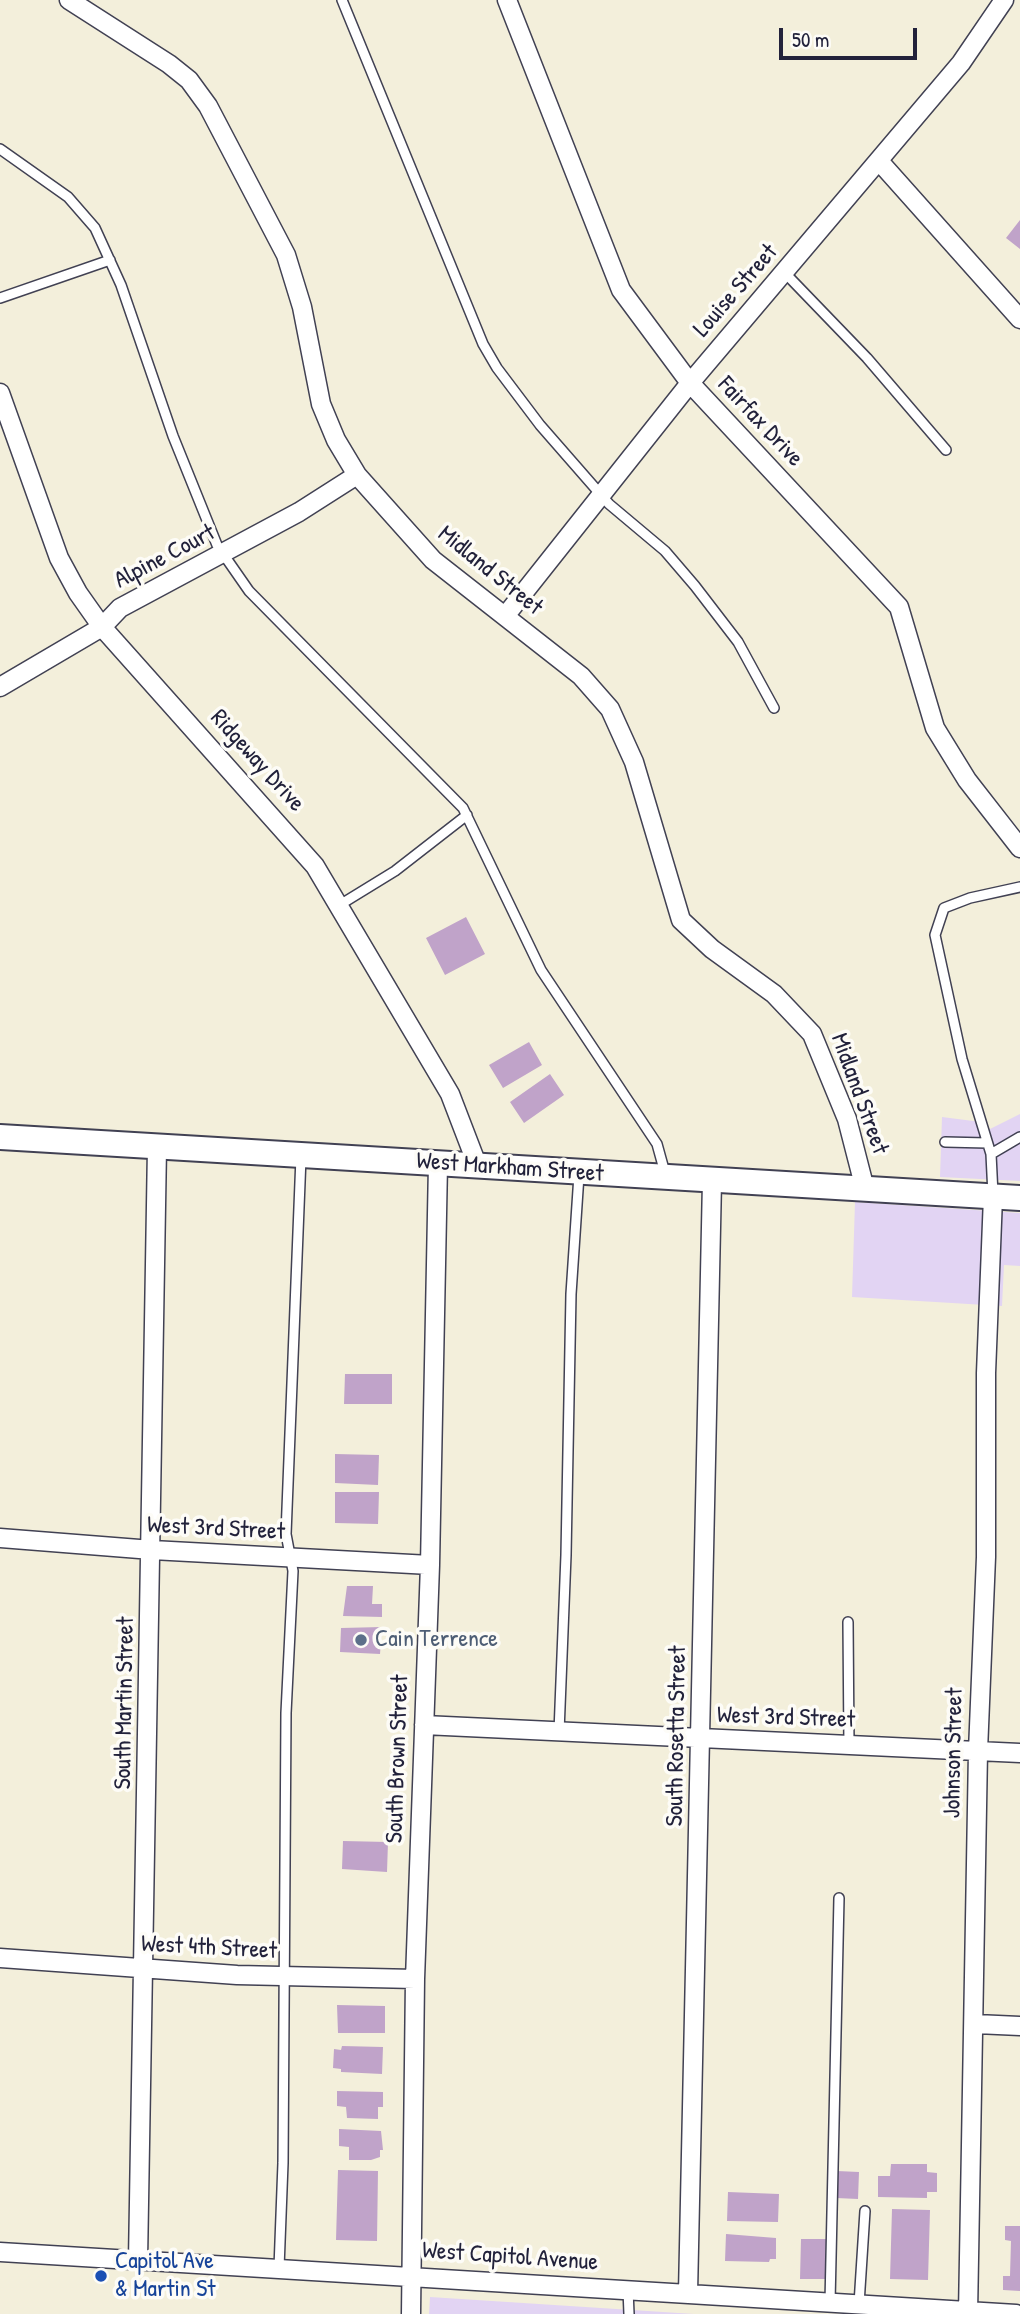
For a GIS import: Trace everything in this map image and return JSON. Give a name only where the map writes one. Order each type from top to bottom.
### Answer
[{"type":"main road","name":"West Markham Street","points":[[0,1137],[1020,1198]]},
{"type":"street","name":"Midland Street","points":[[69,0],[169,64],[188,80],[208,106],[286,255],[302,307],[321,404],[336,440],[356,475],[433,560],[581,676],[610,709],[634,762],[681,920],[712,949],[774,994],[812,1034],[848,1119],[865,1189]]},
{"type":"street","name":"Fairfax Drive","points":[[506,0],[621,289],[690,383],[899,607],[935,728],[967,780],[1020,848]]},
{"type":"street","name":"Louise Street","points":[[506,615],[600,493],[690,383],[961,63],[1004,0]]},
{"type":"street","points":[[879,161],[1020,319]]},
{"type":"street","name":"Ridgeway Drive","points":[[0,393],[59,558],[78,593],[102,627],[315,866],[450,1094],[478,1167]]},
{"type":"street","name":"Alpine Court","points":[[0,687],[102,627],[120,608],[299,512],[356,475]]},
{"type":"street","name":"South Martin Street","points":[[138,2260],[157,1147]]},
{"type":"street","name":"South Brown Street","points":[[411,2314],[415,1979],[430,1565],[438,1164]]},
{"type":"street","name":"South Rosetta Street","points":[[688,2293],[712,1181]]},
{"type":"street","name":"Johnson Street","points":[[968,2312],[978,1751],[986,1557],[986,1373],[993,1197]]},
{"type":"street","name":"West 3rd Street","points":[[0,1538],[152,1550],[430,1565]]},
{"type":"street","name":"West 3rd Street","points":[[424,1725],[1020,1752]]},
{"type":"street","name":"West 4th Street","points":[[0,1958],[144,1969],[415,1979]]},
{"type":"street","points":[[975,2024],[1020,2026]]},
{"type":"street","name":"West Capitol Avenue","points":[[0,2252],[688,2293],[789,2307],[830,2302],[1016,2314]]},
{"type":"lane","points":[[342,0],[483,344],[497,368],[540,425],[600,493],[665,551],[695,586],[737,642],[774,708]]},
{"type":"lane","points":[[0,149],[83,211],[110,260],[173,436],[223,554],[249,591],[318,657],[467,815],[541,970],[657,1144],[666,1178]]},
{"type":"lane","points":[[0,298],[110,260]]},
{"type":"lane","points":[[785,273],[883,376],[946,450]]},
{"type":"lane","points":[[338,906],[396,872],[467,815]]},
{"type":"lane","points":[[993,1197],[991,1154],[962,1059],[935,935],[944,908],[970,898],[1020,887]]},
{"type":"lane","points":[[991,1154],[1020,1137]]},
{"type":"lane","points":[[945,1142],[987,1143]]},
{"type":"lane","points":[[279,2268],[283,2163],[286,1713],[293,1571],[286,1534],[301,1156]]},
{"type":"lane","points":[[559,1732],[566,1555],[570,1294],[580,1173]]},
{"type":"lane","points":[[848,1622],[849,1746]]},
{"type":"lane","points":[[830,2302],[834,2217],[839,1898]]},
{"type":"lane","points":[[859,2304],[865,2211]]},
{"type":"lane","points":[[628,2289],[629,2314]]},
{"type":"shaded area","points":[[1020,1114],[1020,1181],[940,1177],[942,1117],[981,1122],[990,1129]]},
{"type":"shaded area","points":[[855,1202],[1020,1213],[1020,1266],[1004,1265],[1002,1306],[852,1297]]},
{"type":"shaded area","points":[[430,2297],[694,2314],[429,2314]]},
{"type":"building","points":[[1020,220],[1020,249],[1006,238]]},
{"type":"building","points":[[466,917],[485,954],[445,975],[426,938]]},
{"type":"building","points":[[529,1042],[542,1065],[503,1088],[489,1065]]},
{"type":"building","points":[[550,1074],[564,1095],[524,1123],[510,1102]]},
{"type":"building","points":[[345,1374],[392,1374],[392,1404],[344,1404]]},
{"type":"building","points":[[335,1454],[379,1455],[378,1485],[335,1483]]},
{"type":"building","points":[[335,1492],[379,1492],[378,1524],[335,1523]]},
{"type":"building","points":[[347,1586],[373,1586],[372,1604],[382,1604],[382,1617],[343,1616]]},
{"type":"building","name":"Cain Terrence","points":[[382,1627],[380,1654],[340,1652],[341,1628]]},
{"type":"building","points":[[343,1841],[388,1842],[387,1872],[342,1869]]},
{"type":"building","points":[[337,2005],[385,2006],[385,2033],[338,2033]]},
{"type":"building","points":[[342,2046],[383,2047],[382,2074],[341,2072],[341,2069],[333,2068],[334,2049],[341,2050]]},
{"type":"building","points":[[337,2091],[383,2092],[383,2107],[378,2107],[378,2119],[347,2118],[346,2107],[337,2106]]},
{"type":"building","points":[[339,2129],[381,2131],[383,2150],[380,2150],[380,2157],[371,2160],[349,2160],[349,2147],[339,2146]]},
{"type":"building","points":[[891,2164],[927,2164],[927,2172],[937,2173],[937,2192],[927,2192],[927,2198],[878,2197],[878,2176],[890,2176]]},
{"type":"building","points":[[338,2170],[378,2171],[377,2241],[336,2240]]},
{"type":"building","points":[[837,2171],[859,2172],[858,2199],[836,2198]]},
{"type":"building","points":[[728,2192],[779,2194],[778,2222],[727,2221]]},
{"type":"building","points":[[892,2209],[930,2210],[928,2280],[890,2279]]},
{"type":"building","points":[[1005,2226],[1020,2226],[1020,2291],[1003,2290],[1003,2276],[1010,2276],[1011,2241],[1005,2240]]},
{"type":"building","points":[[726,2234],[776,2238],[776,2259],[770,2259],[769,2262],[725,2261]]},
{"type":"building","points":[[801,2239],[826,2239],[825,2279],[800,2279]]},
{"type":"place","name":"Cain Terrence","points":[[361,1640]]},
{"type":"place","name":"Capitol Ave & Martin St","points":[[101,2276]]}]
